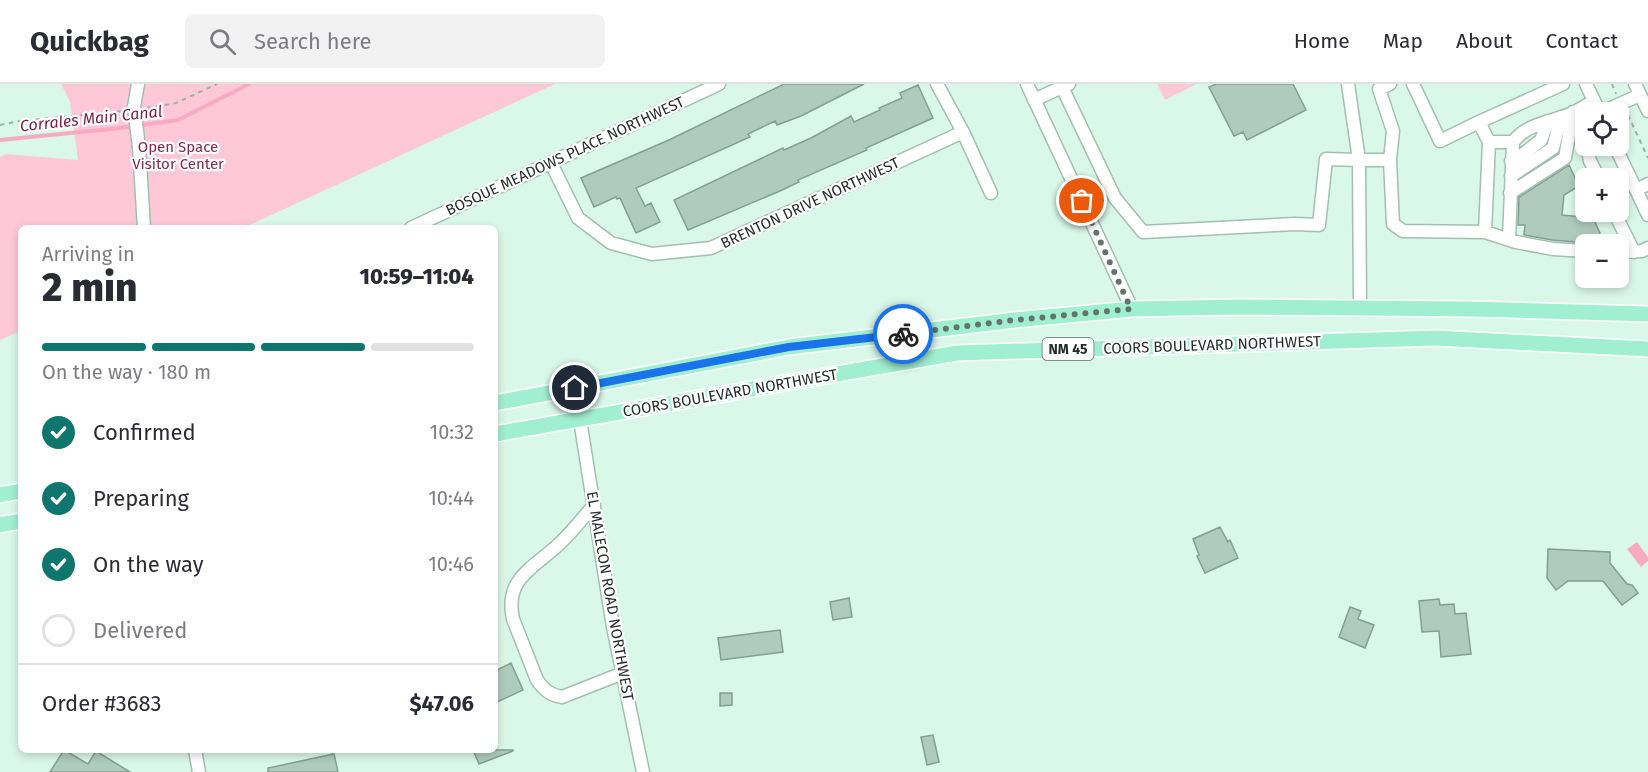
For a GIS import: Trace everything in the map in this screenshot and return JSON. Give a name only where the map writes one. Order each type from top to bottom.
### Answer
[{"type":"main road","name":"NM 45","points":[[498,402],[789,347],[1015,320],[1131,309],[1469,309],[1648,314]]},
{"type":"main road","name":"COORS BOULEVARD NORTHWEST","points":[[498,434],[957,352],[1435,338],[1648,349]]},
{"type":"main road","points":[[0,495],[18,492]]},
{"type":"main road","points":[[0,525],[18,522]]},
{"type":"street","points":[[138,84],[135,109],[144,225]]},
{"type":"street","name":"BOSQUE MEADOWS PLACE NORTHWEST","points":[[417,225],[719,84]]},
{"type":"street","points":[[937,84],[963,132],[991,193]]},
{"type":"street","points":[[1027,84],[1131,309]]},
{"type":"street","points":[[1348,84],[1359,160],[1360,308]]},
{"type":"street","points":[[1390,84],[1379,89],[1394,131],[1390,160],[1393,224],[1403,231],[1485,232],[1516,243],[1575,250]]},
{"type":"street","points":[[1413,84],[1440,141],[1563,84]]},
{"type":"street","points":[[1586,84],[1595,102]]},
{"type":"street","points":[[1035,100],[1064,85],[1115,198],[1143,232],[1295,224],[1319,225],[1326,159],[1390,160]]},
{"type":"street","points":[[1622,102],[1638,89],[1648,111]]},
{"type":"street","points":[[1509,239],[1511,169],[1523,131],[1557,118],[1575,114]]},
{"type":"street","points":[[1511,169],[1565,158],[1557,118]]},
{"type":"street","points":[[1511,169],[1547,145],[1557,118]]},
{"type":"street","points":[[1479,122],[1489,142],[1511,169]]},
{"type":"street","name":"BRENTON DRIVE NORTHWEST","points":[[551,163],[578,218],[611,243],[652,254],[711,248],[963,132]]},
{"type":"street","points":[[1485,232],[1489,142]]},
{"type":"street","points":[[1620,156],[1648,215]]},
{"type":"street","points":[[1636,190],[1648,184]]},
{"type":"street","points":[[1619,222],[1634,252]]},
{"type":"street","points":[[1629,252],[1648,248]]},
{"type":"street","name":"EL MALECON ROAD NORTHWEST","points":[[580,420],[623,673],[643,772]]},
{"type":"street","points":[[594,505],[565,539],[521,577],[513,592],[511,610],[537,680],[553,696],[562,697],[623,673]]},
{"type":"street","points":[[196,753],[199,772]]},
{"type":"path","points":[[0,125],[176,103],[217,84]]},
{"type":"path","points":[[1612,84],[1621,102]]},
{"type":"path","points":[[1629,119],[1648,158]]},
{"type":"green space","name":"Open Space Visitor Center","points":[[61,84],[555,84],[250,225],[18,225],[18,332],[0,340],[0,157],[6,154],[78,160],[70,102]]},
{"type":"green space","points":[[1157,84],[1197,84],[1165,100]]},
{"type":"shaded area","points":[[1637,542],[1648,557],[1648,561],[1641,567],[1627,549]]},
{"type":"building","points":[[784,84],[864,84],[801,116],[777,125],[775,121],[748,134],[750,137],[636,188],[645,206],[651,203],[660,222],[636,233],[620,198],[616,197],[594,207],[581,178],[669,140]]},
{"type":"building","points":[[1216,84],[1293,84],[1306,110],[1247,140],[1243,132],[1234,136],[1209,87]]},
{"type":"building","points":[[918,85],[933,118],[798,180],[799,182],[780,191],[688,230],[674,200],[783,148],[784,150],[811,138],[851,116],[854,122],[880,110],[879,108],[902,98],[900,93]]},
{"type":"building","points":[[1569,165],[1575,178],[1575,188],[1564,195],[1562,215],[1575,216],[1575,222],[1595,222],[1600,234],[1575,234],[1575,242],[1524,235],[1525,225],[1518,225],[1519,197]]},
{"type":"building","points":[[1220,527],[1228,542],[1230,540],[1238,558],[1205,573],[1197,556],[1199,555],[1193,539]]},
{"type":"building","points":[[1548,549],[1610,552],[1610,563],[1627,584],[1632,585],[1638,593],[1622,605],[1603,581],[1568,581],[1556,590],[1547,578]]},
{"type":"building","points":[[849,598],[852,617],[833,620],[830,602]]},
{"type":"building","points":[[1439,599],[1440,605],[1454,604],[1455,614],[1466,613],[1471,654],[1441,657],[1439,631],[1422,632],[1419,601]]},
{"type":"building","points":[[1350,607],[1361,611],[1358,619],[1374,625],[1365,648],[1339,637]]},
{"type":"building","points":[[780,630],[783,652],[721,660],[718,638]]},
{"type":"building","points":[[511,663],[523,690],[498,702],[498,670]]},
{"type":"building","points":[[720,693],[732,693],[732,705],[720,706]]},
{"type":"building","points":[[933,735],[939,762],[927,765],[921,737]]},
{"type":"building","points":[[498,750],[513,750],[513,751],[479,764],[474,753],[498,753]]},
{"type":"building","points":[[62,753],[69,753],[88,764],[95,753],[99,753],[130,772],[50,772]]},
{"type":"building","points":[[334,754],[338,772],[268,772],[268,768]]},
{"type":"waterway","name":"Corrales Main Canal","points":[[0,140],[178,120],[249,84]]},
{"type":"way so far","points":[[903,334],[1131,309],[1082,201]]},
{"type":"route","points":[[575,388],[789,347],[903,334]]}]
